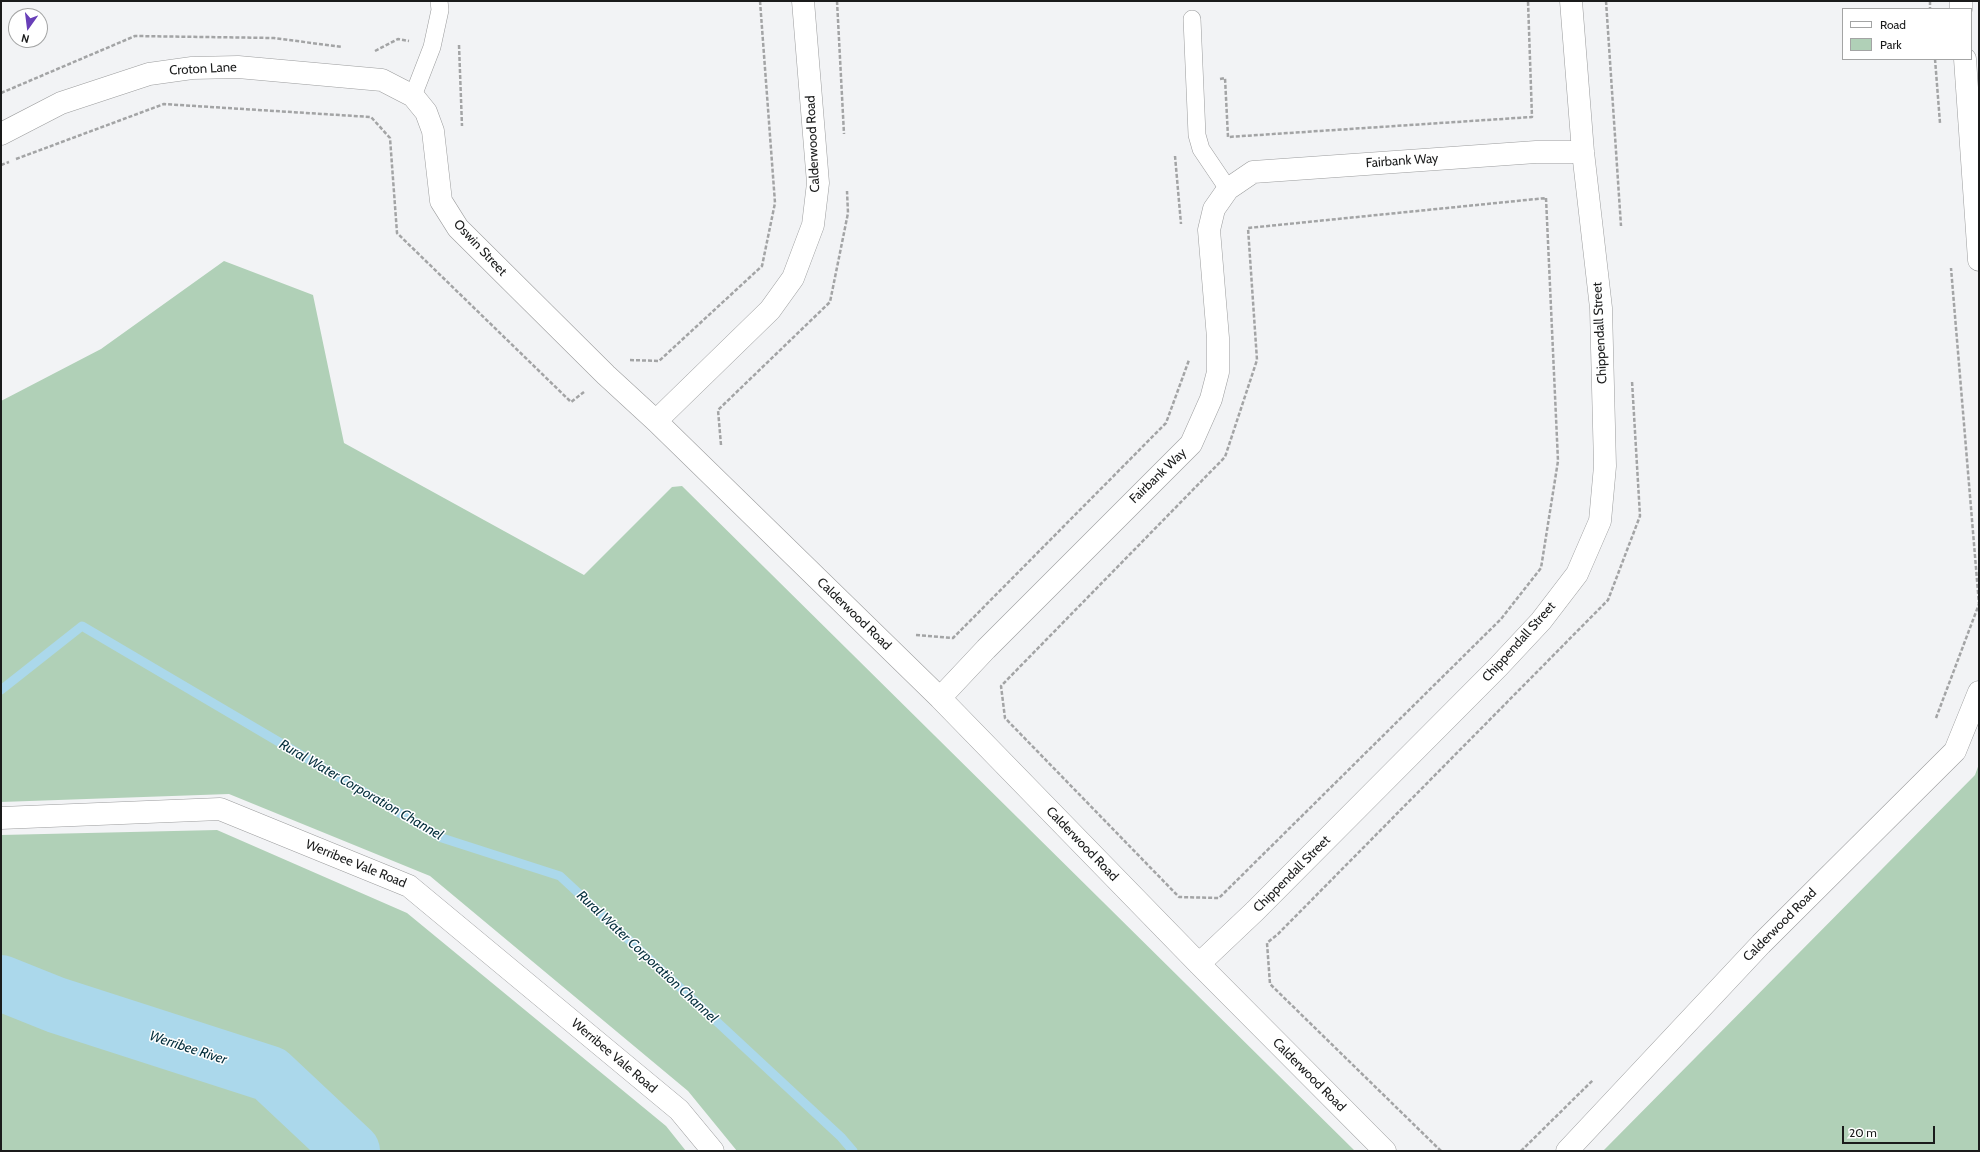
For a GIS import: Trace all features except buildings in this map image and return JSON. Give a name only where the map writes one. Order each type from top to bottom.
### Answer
[{"type":"street","name":"Calderwood Road","points":[[802,1],[818,183],[813,225],[792,278],[770,310],[656,421],[940,698],[1199,964],[1385,1151]]},
{"type":"street","name":"Chippendall Street","points":[[1199,964],[1255,911],[1498,667],[1541,621],[1577,574],[1600,521],[1605,466],[1601,308],[1583,152],[1571,1]]},
{"type":"street","points":[[1965,60],[1979,260]]},
{"type":"street","name":"Croton Lane","points":[[1,134],[61,103],[149,74],[192,68],[238,67],[382,80],[413,96]]},
{"type":"street","name":"Oswin Street","points":[[413,96],[426,112],[433,131],[441,201],[458,228],[606,375],[656,421]]},
{"type":"street","name":"Fairbank Way","points":[[940,698],[1025,610],[1191,444],[1211,399],[1218,372],[1218,338],[1209,230],[1214,209],[1228,189],[1253,172],[1536,152],[1583,152]]},
{"type":"street","name":"Calderwood Road","points":[[1567,1151],[1761,944],[1955,751],[1979,692]]},
{"type":"street","name":"Werribee Vale Road","points":[[1,818],[220,809],[409,886],[679,1110],[713,1151]]},
{"type":"lane","points":[[413,96],[432,47],[440,10],[439,1]]},
{"type":"lane","points":[[1192,19],[1197,135],[1201,150],[1228,189]]},
{"type":"path","points":[[837,1],[844,135]]},
{"type":"path","points":[[1195,80],[1225,78],[1228,136],[1532,116],[1528,1]]},
{"type":"path","points":[[459,39],[462,126]]},
{"type":"path","points":[[1934,60],[1940,130]]},
{"type":"path","points":[[1175,149],[1181,227]]},
{"type":"path","points":[[721,447],[718,410],[830,302],[848,213],[846,190]]},
{"type":"path","points":[[1546,198],[1558,462],[1541,568],[1501,619],[1219,898],[1179,897],[1005,718],[1001,686],[1225,457],[1257,360],[1248,228],[1546,198]]},
{"type":"path","points":[[1936,720],[1979,604],[1951,264]]},
{"type":"path","points":[[911,630],[917,636],[953,638],[1166,423],[1190,359]]},
{"type":"path","points":[[1521,1151],[1594,1079]]},
{"type":"green space","points":[[224,261],[313,295],[344,443],[584,575],[672,487],[682,486],[1355,1151],[737,1151],[688,1091],[430,876],[229,794],[1,802],[1,401],[101,349]]},
{"type":"green space","points":[[1979,764],[1979,1151],[1603,1151],[1975,775]]},
{"type":"green space","points":[[217,830],[407,913],[666,1126],[686,1151],[1,1151],[1,835]]},
{"type":"waterway","name":"Rural Water Corporation Channel","points":[[1,690],[82,626],[442,838],[560,876],[841,1137],[853,1151]]},
{"type":"waterway","name":"Werribee River","points":[[1,983],[56,1005],[270,1074],[352,1151]]}]
